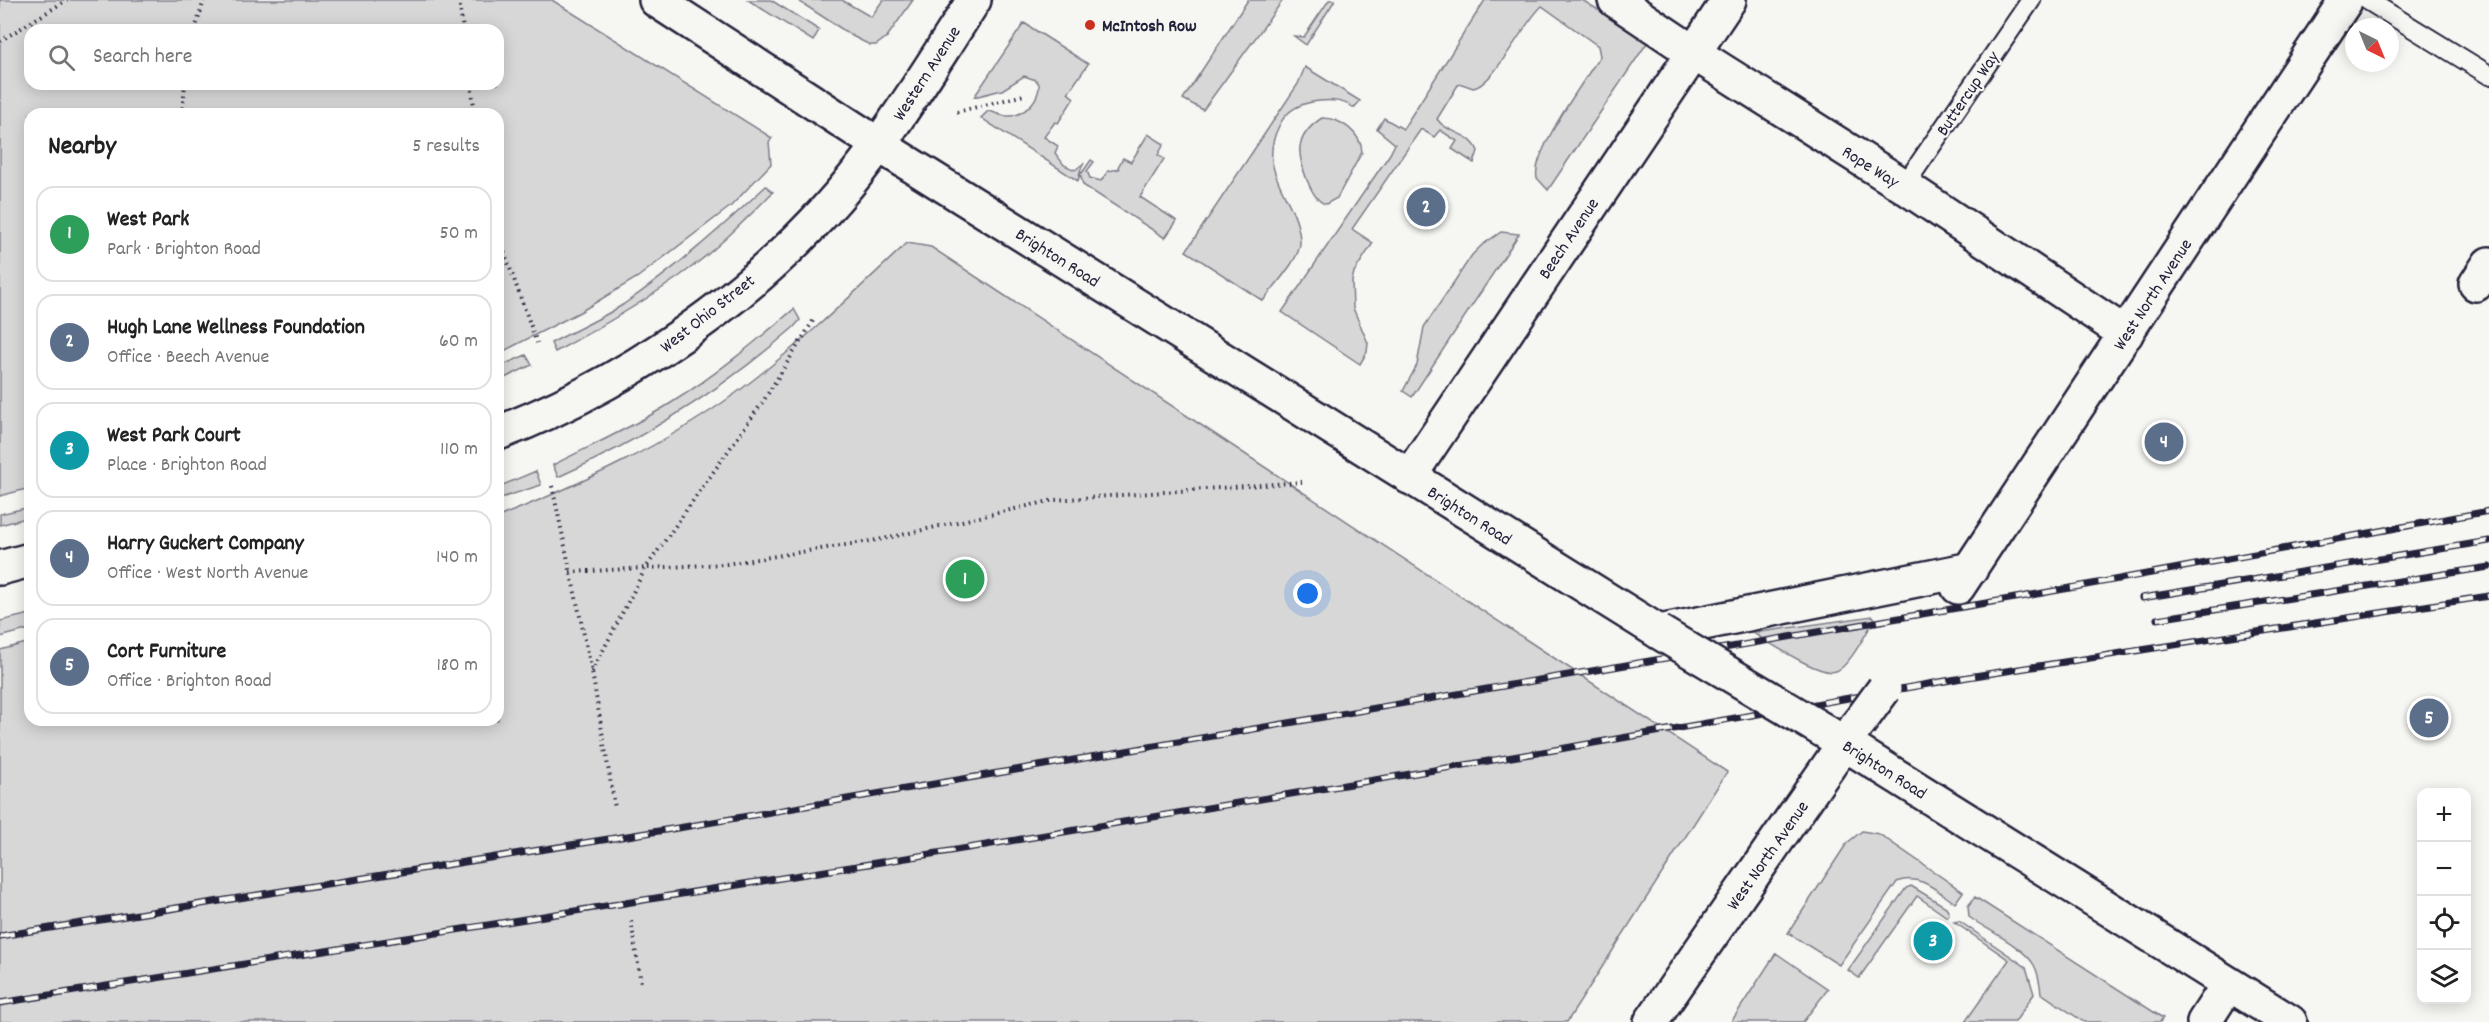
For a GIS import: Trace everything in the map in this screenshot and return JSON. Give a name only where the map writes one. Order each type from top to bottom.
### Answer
[{"type":"street","name":"Brighton Road","points":[[656,0],[879,145],[1649,626],[1841,732],[2228,985],[2290,1022]]},
{"type":"street","name":"Western Avenue","points":[[879,145],[974,0]]},
{"type":"street","name":"Rope Way","points":[[1615,0],[1694,53],[1904,186],[2126,334]]},
{"type":"street","name":"Beech Avenue","points":[[1409,477],[1729,0]]},
{"type":"street","name":"West North Avenue","points":[[1649,626],[1964,579],[2346,0]]},
{"type":"street","name":"West Ohio Street","points":[[504,431],[535,419],[602,387],[668,345],[718,308],[806,230],[835,199],[879,145]]},
{"type":"street","points":[[0,568],[24,562]]},
{"type":"street","name":"West North Avenue","points":[[1651,1022],[1841,732],[1884,689]]},
{"type":"street","points":[[2204,1022],[2228,985]]},
{"type":"lane","name":"Buttercup Way","points":[[1904,186],[2031,0]]},
{"type":"lane","points":[[2367,0],[2489,75]]},
{"type":"path","points":[[28,24],[67,0]]},
{"type":"path","points":[[197,24],[204,0]]},
{"type":"path","points":[[459,0],[462,24]]},
{"type":"path","points":[[0,41],[24,26]]},
{"type":"path","points":[[183,108],[184,90]]},
{"type":"path","points":[[472,90],[474,108]]},
{"type":"path","points":[[957,112],[1024,95]]},
{"type":"path","points":[[504,252],[537,343]]},
{"type":"path","points":[[592,672],[645,569],[764,400],[813,321]]},
{"type":"path","points":[[570,572],[726,564],[883,539],[1054,500],[1302,482]]},
{"type":"path","points":[[552,486],[592,672],[615,808]]},
{"type":"path","points":[[631,921],[641,982]]},
{"type":"shaded area","points":[[0,0],[552,0],[772,138],[769,142],[771,164],[731,206],[638,277],[580,312],[504,351],[504,108],[24,108],[24,490],[0,496]]},
{"type":"shaded area","points":[[748,0],[771,0],[819,30],[813,41]]},
{"type":"shaded area","points":[[797,0],[842,0],[871,17],[883,0],[913,0],[887,37],[876,45],[870,45]]},
{"type":"shaded area","points":[[1248,0],[1283,0],[1203,110],[1183,99]]},
{"type":"shaded area","points":[[1329,0],[1335,0],[1306,45],[1294,36],[1304,37]]},
{"type":"shaded area","points":[[1485,0],[1582,0],[1649,40],[1548,190],[1537,178],[1537,167],[1542,152],[1550,135],[1600,56],[1598,46],[1542,6],[1490,76],[1473,88],[1458,85],[1437,119],[1441,124],[1465,136],[1475,145],[1478,151],[1474,163],[1452,149],[1457,141],[1440,130],[1434,137],[1421,129],[1352,229],[1373,243],[1354,272],[1352,281],[1353,308],[1368,343],[1367,352],[1360,364],[1282,312],[1390,154],[1395,144],[1377,129],[1384,118],[1403,129]]},
{"type":"shaded area","points":[[1024,23],[1088,64],[1068,93],[1074,98],[1058,123],[1055,122],[1044,137],[1058,146],[1055,153],[1064,165],[1075,170],[1084,163],[1080,171],[1082,173],[1091,160],[1094,162],[1087,171],[1090,178],[1101,181],[1108,171],[1119,169],[1123,158],[1131,162],[1148,134],[1164,144],[1158,155],[1164,159],[1140,197],[1177,221],[1165,238],[1083,185],[1080,173],[1078,181],[981,118],[988,111],[1004,116],[1019,114],[1037,96],[1039,84],[1036,80],[1024,76],[1002,90],[974,97]]},
{"type":"shaded area","points":[[1305,67],[1360,101],[1354,108],[1346,103],[1333,101],[1306,103],[1290,111],[1279,126],[1273,143],[1272,159],[1280,187],[1294,214],[1300,244],[1295,258],[1263,301],[1186,251],[1298,84]]},
{"type":"shaded area","points":[[1322,118],[1336,121],[1349,128],[1358,139],[1362,152],[1337,198],[1326,204],[1321,202],[1311,189],[1300,153],[1301,142],[1305,134]]},
{"type":"shaded area","points":[[766,186],[773,192],[724,240],[692,267],[659,291],[555,352],[551,343],[606,315],[643,291],[697,248]]},
{"type":"shaded area","points":[[1501,232],[1519,234],[1412,397],[1403,391],[1417,365],[1424,327],[1472,255]]},
{"type":"shaded area","points":[[907,243],[931,247],[1727,772],[1567,1022],[0,1022],[0,650],[24,644],[24,726],[504,726],[504,514],[621,463],[680,430],[759,376]]},
{"type":"shaded area","points":[[794,309],[800,320],[794,327],[711,392],[652,429],[558,477],[553,465],[657,412],[687,393]]},
{"type":"shaded area","points":[[526,355],[532,365],[504,378],[504,364]]},
{"type":"shaded area","points":[[536,471],[541,485],[504,497],[504,484]]},
{"type":"shaded area","points":[[24,508],[24,519],[0,525],[0,514]]},
{"type":"shaded area","points":[[24,615],[24,631],[0,637],[0,621]]},
{"type":"shaded area","points":[[1873,616],[1875,619],[1857,648],[1846,663],[1836,671],[1819,669],[1807,664],[1753,633]]},
{"type":"shaded area","points":[[1862,831],[1879,834],[1963,892],[1955,903],[1921,882],[1905,880],[1897,882],[1839,965],[1788,933],[1847,843]]},
{"type":"shaded area","points":[[1911,886],[1946,907],[1949,914],[1947,917],[1917,896],[1859,978],[1848,970],[1906,888]]},
{"type":"shaded area","points":[[1975,897],[2163,1018],[2160,1022],[2084,1022],[2041,993],[2036,968],[2029,958],[1969,917],[1968,906]]},
{"type":"shaded area","points":[[1959,921],[2026,967],[2034,994],[2015,1022],[1965,1022],[2009,960],[1954,922]]},
{"type":"shaded area","points":[[1776,953],[1828,989],[1803,1022],[1731,1022]]},
{"type":"railway","points":[[0,936],[684,827],[2021,597],[2489,511]]},
{"type":"railway","points":[[2142,598],[2489,541]]},
{"type":"railway","points":[[2157,619],[2489,567]]},
{"type":"railway","points":[[0,1003],[950,851],[1554,750],[1968,677],[2489,596]]},
{"type":"place","name":"McIntosh Row","points":[[1090,25]]},
{"type":"place","name":"Hugh Lane Wellness Foundation","points":[[1426,207]]},
{"type":"place","name":"Harry Guckert Company","points":[[2164,442]]},
{"type":"place","name":"West Park","points":[[965,579]]},
{"type":"place","name":"Cort Furniture","points":[[2429,718]]},
{"type":"place","name":"West Park Court","points":[[1933,941]]}]
